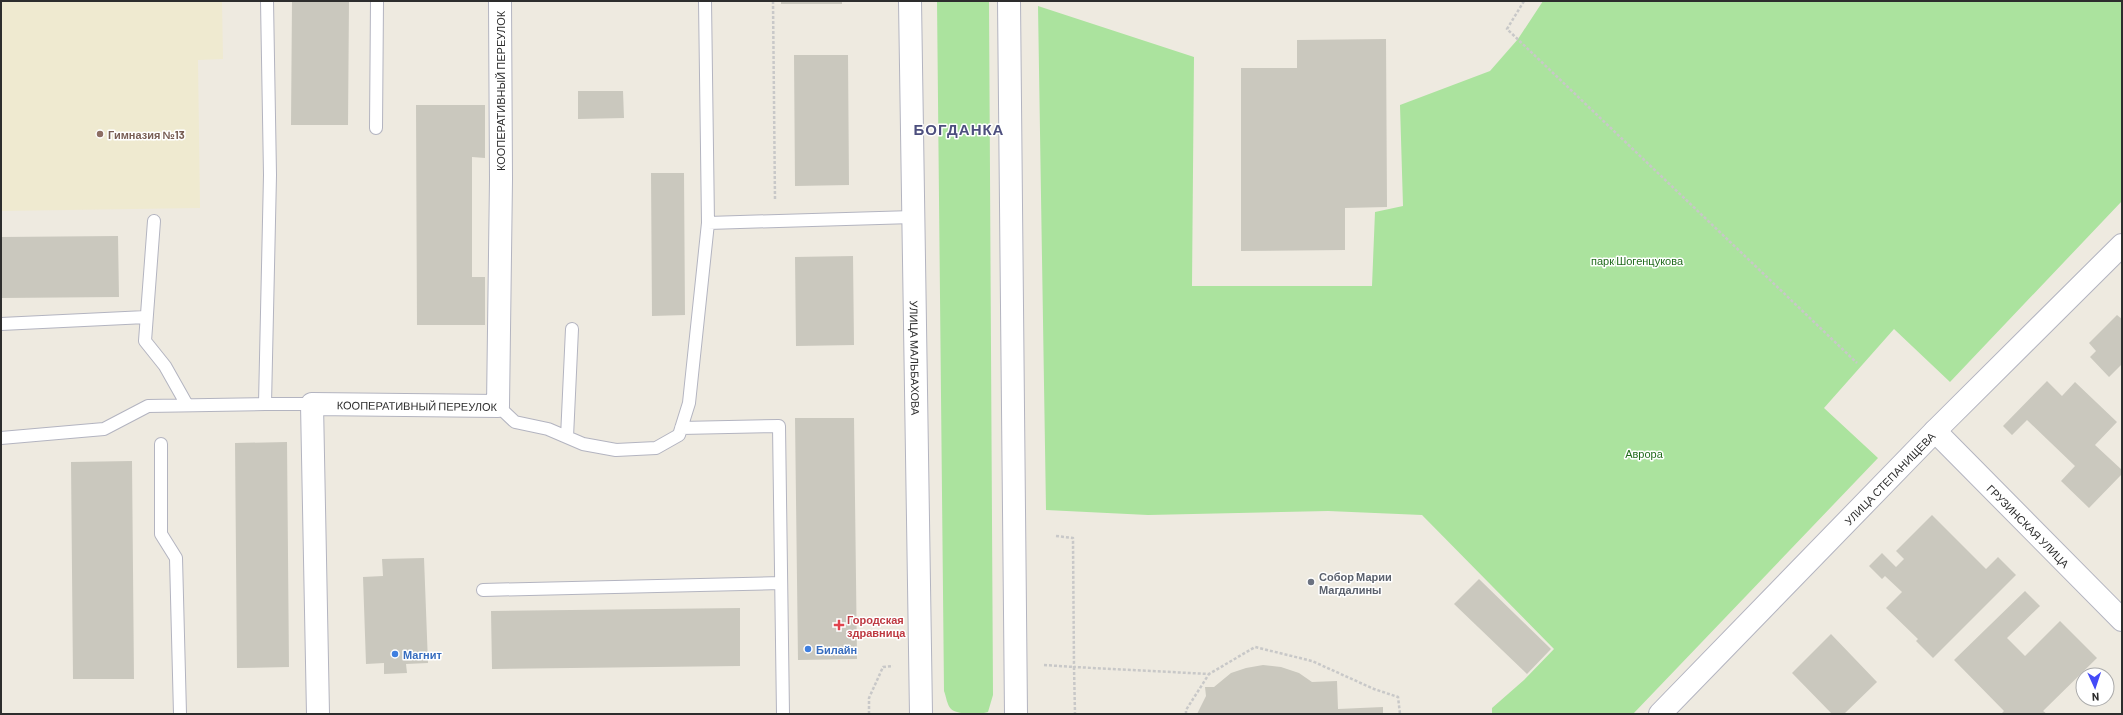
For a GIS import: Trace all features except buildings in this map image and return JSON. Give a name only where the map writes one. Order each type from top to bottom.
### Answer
[{"type":"street","name":"КООПЕРАТИВНЫЙ ПЕРЕУЛОК","points":[[312,404],[498,406],[501,179],[500,1]]},
{"type":"street","name":"УЛИЦА МАЛЬБАХОВА","points":[[910,1],[921,714]]},
{"type":"street","points":[[1009,1],[1016,714]]},
{"type":"street","name":"УЛИЦА СТЕПАНИЩЕВА","points":[[1660,714],[1935,430],[2122,245]]},
{"type":"street","points":[[312,404],[318,714]]},
{"type":"street","name":"ГРУЗИНСКАЯ УЛИЦА","points":[[1935,430],[2122,620]]},
{"type":"lane","points":[[265,404],[270,175],[267,1]]},
{"type":"lane","points":[[376,128],[377,1]]},
{"type":"lane","points":[[498,406],[515,422],[548,429],[583,444],[616,450],[656,448],[679,435],[689,403],[708,223],[705,1]]},
{"type":"lane","points":[[708,223],[914,217]]},
{"type":"lane","points":[[154,221],[145,341],[165,366],[187,405]]},
{"type":"lane","points":[[1,324],[146,317]]},
{"type":"lane","points":[[567,437],[572,329]]},
{"type":"lane","points":[[1,438],[104,429],[148,406],[312,404]]},
{"type":"lane","points":[[681,428],[779,426],[783,714]]},
{"type":"lane","points":[[161,444],[162,534],[176,558],[180,714]]},
{"type":"lane","points":[[483,590],[781,583]]},
{"type":"path","points":[[773,1],[775,221]]},
{"type":"path","points":[[1524,1],[1507,29],[1858,363]]},
{"type":"path","points":[[1056,536],[1073,538],[1074,714]]},
{"type":"path","points":[[1186,714],[1186,710],[1209,674],[1255,647],[1312,661],[1374,689],[1398,697],[1400,714]]},
{"type":"path","points":[[1044,665],[1209,674]]},
{"type":"path","points":[[869,714],[869,698],[883,667],[897,666]]},
{"type":"shaded area","name":"Гимназия №13","points":[[1,1],[222,1],[223,59],[198,60],[200,208],[1,211]]},
{"type":"green space","points":[[937,1],[989,1],[993,695],[988,712],[974,714],[958,712],[951,709],[944,691]]},
{"type":"green space","name":"парк Шогенцукова","points":[[1543,1],[2122,1],[2122,201],[1950,382],[1894,329],[1824,408],[1878,458],[1633,714],[1492,714],[1492,708],[1524,680],[1554,649],[1422,515],[1328,511],[1148,515],[1046,510],[1038,6],[1194,57],[1192,286],[1372,286],[1375,212],[1403,206],[1400,105],[1490,71],[1518,39]]},
{"type":"place","name":"Гимназия №13","points":[[100,134]]},
{"type":"place","name":"Собор Марии Магдалины","points":[[1311,582]]},
{"type":"place","name":"Городская здравница","points":[[839,625]]},
{"type":"place","name":"Билайн","points":[[808,649]]},
{"type":"place","name":"Магнит","points":[[395,654]]},
{"type":"district","name":"БОГДАНКА","points":[[959,129]]},
{"type":"park label","name":"Аврора","points":[[1644,453]]}]
